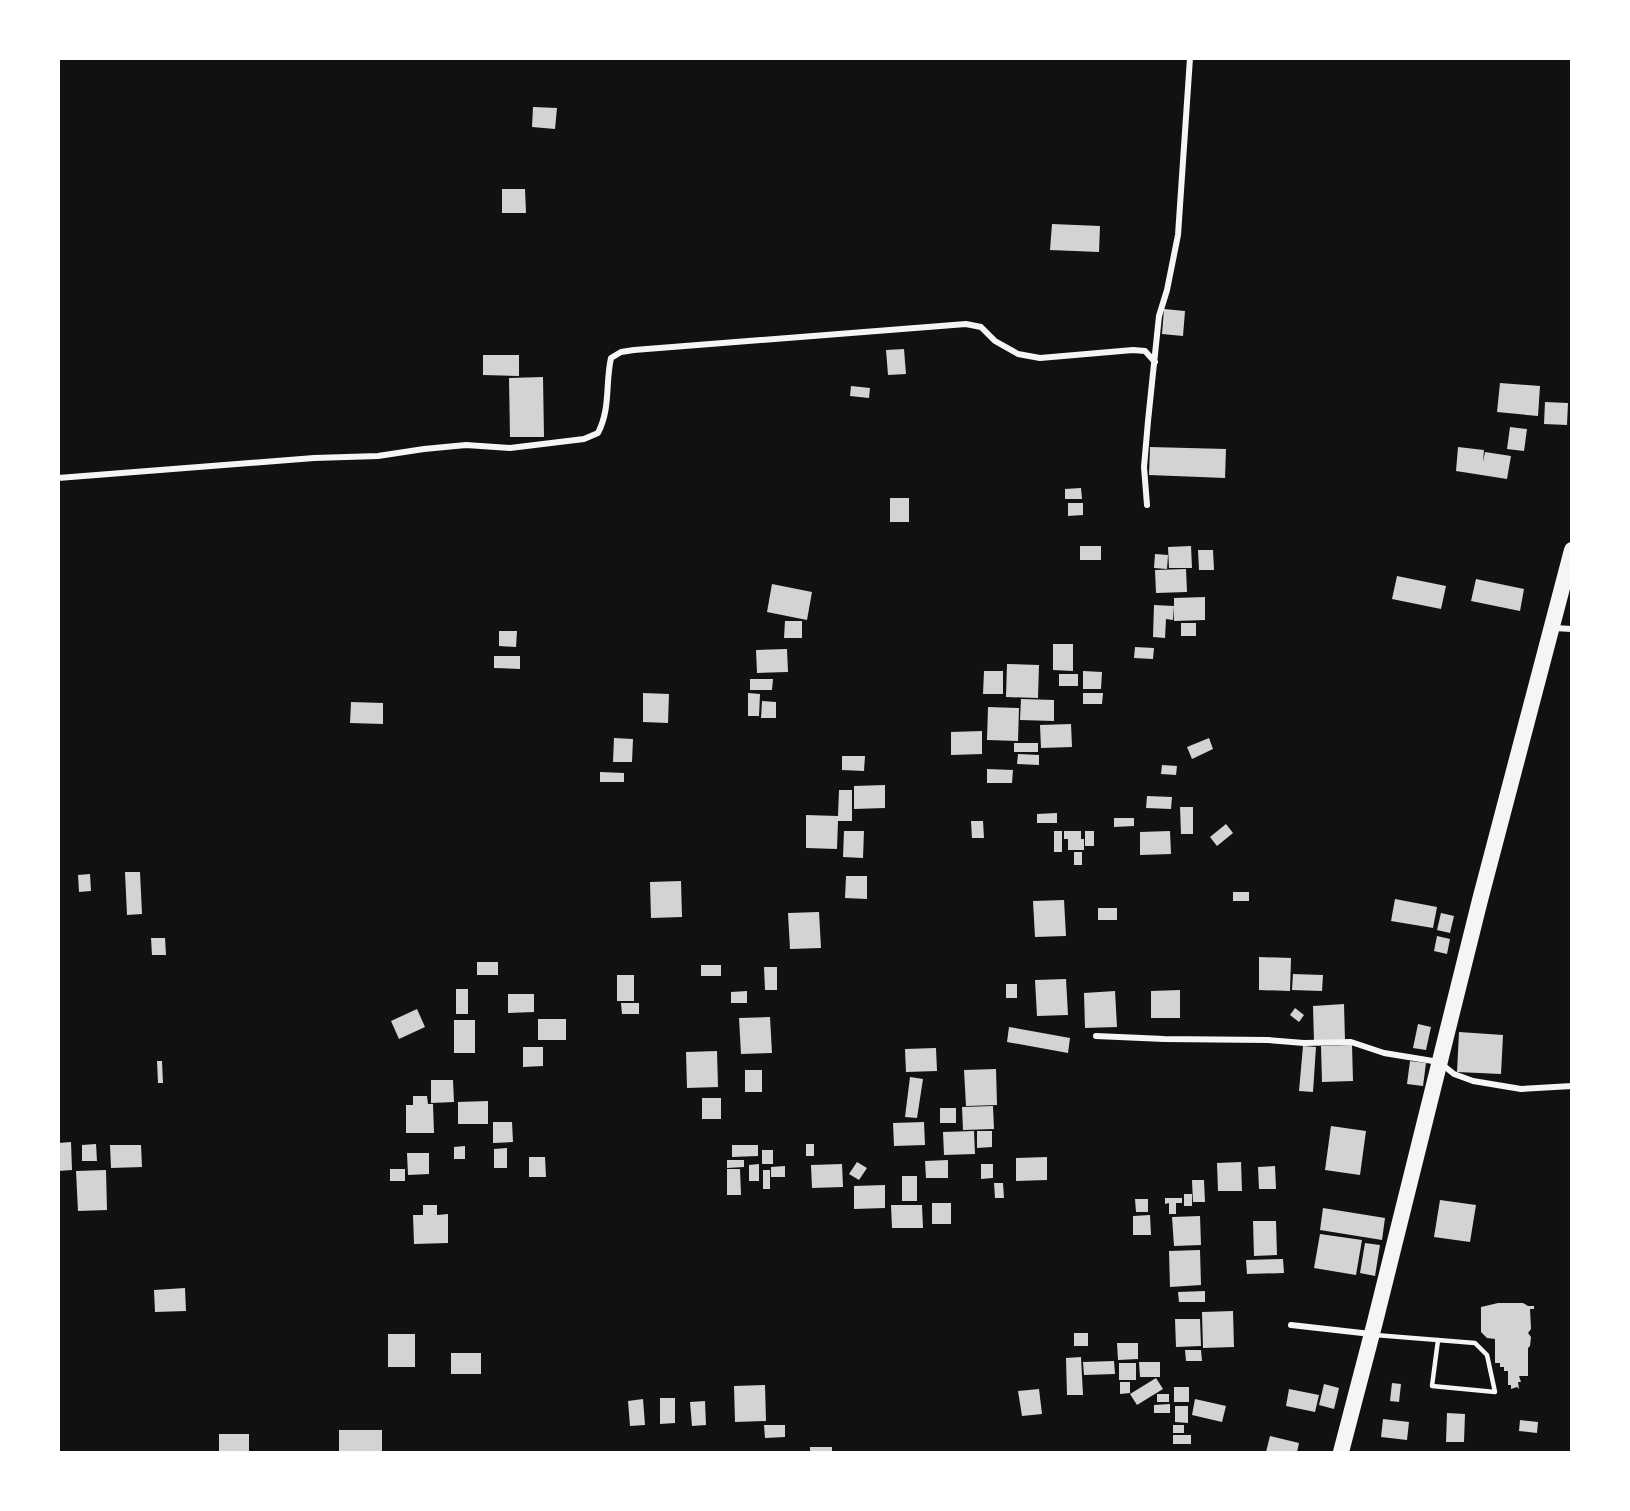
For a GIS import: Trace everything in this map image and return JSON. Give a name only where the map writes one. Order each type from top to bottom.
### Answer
[{"type":"highway","points":[[1341,1452],[1439,1062],[1572,550]]},
{"type":"street","points":[[1146,504],[1144,467],[1159,316],[1167,290],[1178,235],[1190,58]]},
{"type":"street","points":[[58,478],[314,458],[378,456],[466,445],[510,448],[584,439],[598,433],[607,412],[608,373],[611,358],[621,352],[634,350],[966,324],[981,327],[995,341],[1018,354],[1040,358],[1133,350],[1145,351],[1155,362]]},
{"type":"street","points":[[1551,628],[1572,629]]},
{"type":"street","points":[[1096,1036],[1164,1040],[1351,1042],[1384,1053],[1439,1062],[1454,1074],[1473,1081],[1521,1089],[1572,1086]]},
{"type":"street","points":[[1292,1325],[1372,1335]]},
{"type":"lane","points":[[1372,1335],[1438,1340],[1475,1343],[1487,1355],[1495,1392],[1432,1386],[1438,1340]]},
{"type":"building","points":[[533,107],[557,108],[555,129],[532,127]]},
{"type":"building","points":[[502,189],[525,189],[526,213],[502,213]]},
{"type":"building","points":[[1052,224],[1100,226],[1099,252],[1050,250]]},
{"type":"building","points":[[1164,309],[1185,311],[1183,336],[1162,334]]},
{"type":"building","points":[[904,349],[906,374],[888,375],[886,350]]},
{"type":"building","points":[[483,355],[519,355],[519,376],[483,375]]},
{"type":"building","points":[[543,377],[544,437],[510,437],[509,378]]},
{"type":"building","points":[[1500,383],[1540,386],[1538,416],[1497,412]]},
{"type":"building","points":[[851,386],[870,388],[869,398],[850,396]]},
{"type":"building","points":[[1545,402],[1568,403],[1567,425],[1544,424]]},
{"type":"building","points":[[1510,427],[1527,429],[1524,451],[1507,449]]},
{"type":"building","points":[[1150,447],[1226,449],[1225,478],[1149,475]]},
{"type":"building","points":[[1458,447],[1484,450],[1483,462],[1485,452],[1511,456],[1507,479],[1456,471]]},
{"type":"building","points":[[1081,488],[1082,499],[1065,499],[1065,489]]},
{"type":"building","points":[[890,498],[909,498],[909,522],[890,522]]},
{"type":"building","points":[[1068,503],[1083,503],[1083,515],[1068,516]]},
{"type":"building","points":[[1080,546],[1101,546],[1101,560],[1080,560]]},
{"type":"building","points":[[1191,546],[1192,568],[1169,568],[1168,547]]},
{"type":"building","points":[[1198,550],[1213,550],[1214,570],[1199,570]]},
{"type":"building","points":[[1155,554],[1168,555],[1167,569],[1154,568]]},
{"type":"building","points":[[1186,569],[1187,592],[1156,593],[1155,570]]},
{"type":"building","points":[[1397,576],[1446,586],[1441,609],[1392,599]]},
{"type":"building","points":[[1476,579],[1524,589],[1520,611],[1471,601]]},
{"type":"building","points":[[772,584],[812,592],[807,620],[767,612]]},
{"type":"building","points":[[1205,597],[1205,620],[1174,621],[1174,598]]},
{"type":"building","points":[[1154,605],[1174,606],[1173,620],[1166,619],[1165,638],[1153,637]]},
{"type":"building","points":[[785,621],[802,621],[802,638],[784,638]]},
{"type":"building","points":[[1181,623],[1196,623],[1196,636],[1181,636]]},
{"type":"building","points":[[499,631],[517,631],[516,647],[499,646]]},
{"type":"building","points":[[1053,644],[1073,644],[1073,671],[1053,670]]},
{"type":"building","points":[[1135,647],[1154,648],[1153,659],[1134,658]]},
{"type":"building","points":[[787,649],[788,672],[757,673],[756,650]]},
{"type":"building","points":[[494,656],[520,656],[520,669],[494,668]]},
{"type":"building","points":[[1007,664],[1039,665],[1038,698],[1006,697]]},
{"type":"building","points":[[984,671],[1003,671],[1003,694],[983,694]]},
{"type":"building","points":[[1083,671],[1102,672],[1101,689],[1083,689]]},
{"type":"building","points":[[1059,674],[1078,674],[1078,686],[1059,686]]},
{"type":"building","points":[[750,679],[773,679],[772,690],[750,690]]},
{"type":"building","points":[[643,693],[669,694],[668,723],[643,722]]},
{"type":"building","points":[[748,693],[760,694],[759,716],[748,716]]},
{"type":"building","points":[[1083,693],[1103,693],[1102,704],[1083,704]]},
{"type":"building","points":[[1021,699],[1054,700],[1054,721],[1020,720]]},
{"type":"building","points":[[762,701],[776,702],[776,718],[761,718]]},
{"type":"building","points":[[351,702],[383,703],[383,724],[350,723]]},
{"type":"building","points":[[988,707],[1019,708],[1018,741],[987,740]]},
{"type":"building","points":[[1071,724],[1072,747],[1041,748],[1040,725]]},
{"type":"building","points":[[982,731],[982,754],[951,755],[951,732]]},
{"type":"building","points":[[614,738],[633,739],[632,762],[613,762]]},
{"type":"building","points":[[1209,738],[1213,749],[1192,759],[1187,747]]},
{"type":"building","points":[[1014,743],[1038,743],[1038,752],[1014,752]]},
{"type":"building","points":[[1018,754],[1039,755],[1039,765],[1017,764]]},
{"type":"building","points":[[842,756],[865,756],[864,771],[842,770]]},
{"type":"building","points":[[1162,765],[1177,766],[1176,775],[1161,774]]},
{"type":"building","points":[[987,769],[1013,770],[1012,783],[987,783]]},
{"type":"building","points":[[600,772],[624,773],[624,782],[600,782]]},
{"type":"building","points":[[885,785],[885,808],[854,809],[854,786]]},
{"type":"building","points":[[839,790],[852,790],[852,821],[838,821],[837,849],[806,848],[806,815],[838,816]]},
{"type":"building","points":[[1147,796],[1172,797],[1171,809],[1146,808]]},
{"type":"building","points":[[1180,807],[1193,807],[1193,834],[1181,834]]},
{"type":"building","points":[[1057,813],[1057,823],[1037,823],[1037,814]]},
{"type":"building","points":[[1114,818],[1134,818],[1134,826],[1114,827]]},
{"type":"building","points":[[971,821],[983,821],[984,838],[972,838]]},
{"type":"building","points":[[1226,824],[1233,833],[1217,846],[1210,837]]},
{"type":"building","points":[[844,831],[864,831],[863,858],[843,857]]},
{"type":"building","points":[[1054,831],[1062,831],[1062,852],[1054,852]]},
{"type":"building","points":[[1064,831],[1081,831],[1084,850],[1068,850],[1068,839],[1064,839]]},
{"type":"building","points":[[1085,831],[1094,831],[1094,846],[1085,846]]},
{"type":"building","points":[[1170,831],[1171,854],[1140,855],[1140,832]]},
{"type":"building","points":[[1074,852],[1082,852],[1082,865],[1074,865]]},
{"type":"building","points":[[125,872],[140,872],[142,914],[127,915]]},
{"type":"building","points":[[90,874],[91,891],[79,892],[78,875]]},
{"type":"building","points":[[846,876],[867,876],[867,899],[845,898]]},
{"type":"building","points":[[681,881],[682,917],[651,918],[650,882]]},
{"type":"building","points":[[1233,892],[1249,892],[1249,901],[1233,901]]},
{"type":"building","points":[[1395,899],[1437,907],[1433,928],[1391,921]]},
{"type":"building","points":[[1064,900],[1066,936],[1035,937],[1033,901]]},
{"type":"building","points":[[1098,908],[1117,908],[1117,920],[1098,920]]},
{"type":"building","points":[[819,912],[821,948],[790,949],[788,913]]},
{"type":"building","points":[[1441,913],[1454,916],[1450,933],[1437,930]]},
{"type":"building","points":[[1437,936],[1450,939],[1447,954],[1434,951]]},
{"type":"building","points":[[151,938],[165,938],[166,955],[152,955]]},
{"type":"building","points":[[1259,957],[1291,958],[1290,991],[1259,990]]},
{"type":"building","points":[[477,962],[498,962],[498,975],[477,975]]},
{"type":"building","points":[[701,965],[721,965],[721,976],[701,976]]},
{"type":"building","points":[[764,967],[777,967],[777,990],[765,990]]},
{"type":"building","points":[[1293,974],[1323,975],[1322,991],[1292,990]]},
{"type":"building","points":[[617,975],[634,975],[634,1001],[617,1001]]},
{"type":"building","points":[[1066,979],[1068,1015],[1037,1016],[1035,980]]},
{"type":"building","points":[[1006,984],[1017,984],[1017,998],[1006,998]]},
{"type":"building","points":[[456,989],[468,989],[468,1014],[456,1014]]},
{"type":"building","points":[[1180,990],[1180,1018],[1151,1018],[1151,991]]},
{"type":"building","points":[[747,991],[747,1003],[731,1003],[731,992]]},
{"type":"building","points":[[1115,991],[1117,1027],[1085,1028],[1084,993]]},
{"type":"building","points":[[508,994],[534,994],[534,1012],[508,1013]]},
{"type":"building","points":[[621,1003],[639,1003],[639,1014],[622,1014]]},
{"type":"building","points":[[1344,1004],[1345,1040],[1314,1042],[1313,1006]]},
{"type":"building","points":[[1295,1008],[1304,1015],[1299,1022],[1290,1015]]},
{"type":"building","points":[[417,1009],[425,1027],[399,1039],[391,1021]]},
{"type":"building","points":[[770,1017],[772,1053],[741,1054],[739,1018]]},
{"type":"building","points":[[538,1019],[566,1019],[566,1040],[538,1040]]},
{"type":"building","points":[[454,1020],[475,1020],[475,1053],[454,1053]]},
{"type":"building","points":[[1418,1024],[1431,1027],[1426,1050],[1413,1048]]},
{"type":"building","points":[[1009,1027],[1070,1038],[1068,1053],[1007,1042]]},
{"type":"building","points":[[1459,1032],[1503,1035],[1501,1074],[1457,1072]]},
{"type":"building","points":[[1352,1045],[1353,1081],[1322,1082],[1321,1046]]},
{"type":"building","points":[[1303,1046],[1316,1047],[1313,1092],[1299,1091]]},
{"type":"building","points":[[523,1047],[543,1047],[543,1066],[523,1067]]},
{"type":"building","points":[[936,1048],[937,1071],[906,1072],[905,1049]]},
{"type":"building","points":[[717,1051],[718,1087],[687,1088],[686,1052]]},
{"type":"building","points":[[157,1061],[162,1061],[163,1083],[158,1083]]},
{"type":"building","points":[[1410,1061],[1426,1063],[1423,1086],[1407,1084]]},
{"type":"building","points":[[996,1069],[997,1105],[966,1106],[964,1070]]},
{"type":"building","points":[[745,1070],[762,1070],[762,1092],[745,1092]]},
{"type":"building","points":[[910,1077],[923,1079],[917,1118],[905,1117]]},
{"type":"building","points":[[431,1080],[453,1080],[454,1102],[431,1103]]},
{"type":"building","points":[[413,1096],[427,1096],[428,1104],[433,1104],[434,1133],[406,1133],[406,1105],[413,1105]]},
{"type":"building","points":[[702,1098],[721,1098],[721,1119],[702,1119]]},
{"type":"building","points":[[488,1101],[488,1124],[458,1124],[458,1102]]},
{"type":"building","points":[[993,1106],[994,1129],[963,1130],[962,1107]]},
{"type":"building","points":[[940,1108],[956,1108],[956,1123],[940,1123]]},
{"type":"building","points":[[493,1122],[512,1122],[513,1142],[493,1143]]},
{"type":"building","points":[[924,1122],[925,1145],[894,1146],[893,1123]]},
{"type":"building","points":[[1331,1126],[1366,1131],[1360,1175],[1325,1170]]},
{"type":"building","points":[[974,1131],[975,1154],[944,1155],[943,1132]]},
{"type":"building","points":[[977,1131],[992,1131],[992,1147],[977,1148]]},
{"type":"building","points":[[71,1142],[72,1170],[58,1171],[58,1143]]},
{"type":"building","points":[[96,1144],[97,1161],[82,1161],[82,1145]]},
{"type":"building","points":[[806,1144],[814,1144],[814,1156],[806,1156]]},
{"type":"building","points":[[110,1145],[141,1145],[142,1167],[111,1168]]},
{"type":"building","points":[[732,1145],[758,1145],[758,1156],[732,1157]]},
{"type":"building","points":[[465,1146],[465,1159],[454,1159],[454,1147]]},
{"type":"building","points":[[507,1148],[507,1168],[494,1168],[494,1149]]},
{"type":"building","points":[[762,1150],[773,1150],[773,1164],[762,1164]]},
{"type":"building","points":[[407,1153],[429,1153],[429,1174],[408,1175]]},
{"type":"building","points":[[529,1157],[545,1157],[546,1177],[529,1177]]},
{"type":"building","points":[[1047,1157],[1047,1180],[1016,1181],[1016,1158]]},
{"type":"building","points":[[727,1160],[744,1160],[744,1167],[727,1168]]},
{"type":"building","points":[[948,1160],[948,1178],[926,1178],[925,1161]]},
{"type":"building","points":[[857,1162],[867,1168],[859,1180],[849,1174]]},
{"type":"building","points":[[1241,1162],[1242,1191],[1218,1191],[1217,1163]]},
{"type":"building","points":[[759,1164],[759,1181],[749,1181],[749,1165]]},
{"type":"building","points":[[842,1164],[843,1187],[812,1188],[811,1165]]},
{"type":"building","points":[[981,1164],[993,1164],[993,1178],[981,1179]]},
{"type":"building","points":[[785,1166],[785,1177],[771,1177],[771,1167]]},
{"type":"building","points":[[1275,1166],[1276,1189],[1259,1189],[1258,1167]]},
{"type":"building","points":[[390,1169],[405,1169],[405,1181],[390,1181]]},
{"type":"building","points":[[727,1169],[740,1169],[741,1195],[727,1195]]},
{"type":"building","points":[[106,1170],[107,1210],[78,1211],[76,1171]]},
{"type":"building","points":[[763,1170],[770,1170],[770,1189],[763,1189]]},
{"type":"building","points":[[902,1176],[917,1176],[917,1201],[902,1201]]},
{"type":"building","points":[[1192,1180],[1204,1180],[1205,1202],[1193,1202]]},
{"type":"building","points":[[994,1183],[1003,1183],[1004,1198],[995,1198]]},
{"type":"building","points":[[885,1185],[885,1208],[854,1209],[854,1186]]},
{"type":"building","points":[[1184,1194],[1192,1194],[1192,1206],[1184,1206]]},
{"type":"building","points":[[1165,1198],[1182,1198],[1182,1203],[1176,1203],[1176,1214],[1169,1214],[1169,1203],[1165,1204]]},
{"type":"building","points":[[1135,1199],[1148,1199],[1148,1212],[1136,1212]]},
{"type":"building","points":[[1440,1200],[1476,1205],[1470,1242],[1434,1237]]},
{"type":"building","points":[[932,1203],[951,1203],[951,1224],[932,1224]]},
{"type":"building","points":[[423,1205],[437,1205],[437,1215],[448,1214],[448,1243],[414,1244],[413,1215],[423,1215]]},
{"type":"building","points":[[891,1205],[922,1205],[923,1228],[892,1228]]},
{"type":"building","points":[[1323,1208],[1385,1218],[1382,1240],[1320,1230]]},
{"type":"building","points":[[1150,1215],[1151,1235],[1133,1235],[1133,1216]]},
{"type":"building","points":[[1200,1216],[1201,1245],[1174,1246],[1172,1217]]},
{"type":"building","points":[[1253,1221],[1276,1221],[1277,1255],[1254,1256]]},
{"type":"building","points":[[1320,1234],[1362,1240],[1356,1275],[1314,1268]]},
{"type":"building","points":[[1365,1243],[1380,1245],[1375,1276],[1360,1273]]},
{"type":"building","points":[[1200,1250],[1201,1285],[1170,1287],[1169,1251]]},
{"type":"building","points":[[1283,1259],[1284,1273],[1247,1274],[1246,1260]]},
{"type":"building","points":[[185,1288],[186,1311],[155,1312],[154,1290]]},
{"type":"building","points":[[1205,1291],[1205,1302],[1179,1302],[1178,1292]]},
{"type":"building","points":[[1498,1303],[1523,1303],[1534,1306],[1534,1309],[1530,1309],[1531,1329],[1528,1333],[1531,1337],[1528,1348],[1528,1376],[1519,1376],[1521,1382],[1518,1382],[1519,1389],[1517,1387],[1511,1389],[1511,1385],[1508,1385],[1508,1371],[1500,1367],[1500,1363],[1495,1363],[1495,1339],[1487,1338],[1481,1332],[1481,1307]]},
{"type":"building","points":[[1233,1311],[1234,1347],[1203,1348],[1202,1312]]},
{"type":"building","points":[[1175,1319],[1200,1319],[1201,1346],[1176,1347]]},
{"type":"building","points":[[1074,1333],[1088,1333],[1088,1346],[1074,1346]]},
{"type":"building","points":[[388,1334],[415,1334],[415,1367],[388,1367]]},
{"type":"building","points":[[1117,1343],[1138,1343],[1138,1359],[1118,1360]]},
{"type":"building","points":[[1185,1350],[1201,1350],[1202,1361],[1186,1361]]},
{"type":"building","points":[[451,1353],[481,1353],[481,1374],[451,1374]]},
{"type":"building","points":[[1081,1357],[1083,1395],[1067,1395],[1066,1358]]},
{"type":"building","points":[[1114,1361],[1115,1374],[1084,1375],[1083,1362]]},
{"type":"building","points":[[1139,1362],[1160,1362],[1160,1377],[1140,1377]]},
{"type":"building","points":[[1119,1363],[1136,1363],[1136,1380],[1119,1380]]},
{"type":"building","points":[[1156,1378],[1163,1389],[1137,1405],[1130,1394]]},
{"type":"building","points":[[1120,1382],[1130,1382],[1130,1393],[1120,1394]]},
{"type":"building","points":[[1392,1383],[1401,1384],[1399,1402],[1390,1401]]},
{"type":"building","points":[[1324,1384],[1339,1388],[1334,1409],[1319,1405]]},
{"type":"building","points":[[765,1385],[766,1421],[735,1422],[734,1386]]},
{"type":"building","points":[[1174,1387],[1189,1387],[1189,1402],[1174,1402]]},
{"type":"building","points":[[1039,1389],[1042,1414],[1022,1416],[1018,1391]]},
{"type":"building","points":[[1289,1389],[1319,1395],[1315,1412],[1286,1406]]},
{"type":"building","points":[[1157,1394],[1169,1394],[1169,1402],[1157,1402]]},
{"type":"building","points":[[660,1398],[675,1398],[675,1423],[660,1424]]},
{"type":"building","points":[[643,1399],[645,1425],[630,1426],[628,1401]]},
{"type":"building","points":[[1195,1399],[1226,1406],[1222,1422],[1192,1415]]},
{"type":"building","points":[[705,1401],[706,1425],[692,1426],[690,1402]]},
{"type":"building","points":[[1170,1404],[1170,1413],[1154,1413],[1154,1405]]},
{"type":"building","points":[[1175,1406],[1188,1406],[1188,1423],[1175,1422]]},
{"type":"building","points":[[1447,1413],[1465,1414],[1464,1442],[1446,1442]]},
{"type":"building","points":[[1383,1419],[1409,1422],[1407,1440],[1381,1437]]},
{"type":"building","points":[[1520,1420],[1538,1422],[1537,1433],[1519,1431]]},
{"type":"building","points":[[764,1425],[785,1425],[785,1437],[765,1438]]},
{"type":"building","points":[[1173,1425],[1184,1425],[1184,1433],[1173,1433]]},
{"type":"building","points":[[339,1430],[382,1430],[382,1452],[339,1452]]},
{"type":"building","points":[[219,1434],[249,1434],[249,1452],[219,1452]]},
{"type":"building","points":[[1173,1435],[1191,1435],[1191,1444],[1173,1444]]},
{"type":"building","points":[[1270,1436],[1299,1443],[1297,1452],[1266,1452]]},
{"type":"building","points":[[810,1447],[832,1447],[832,1452],[810,1452]]}]
